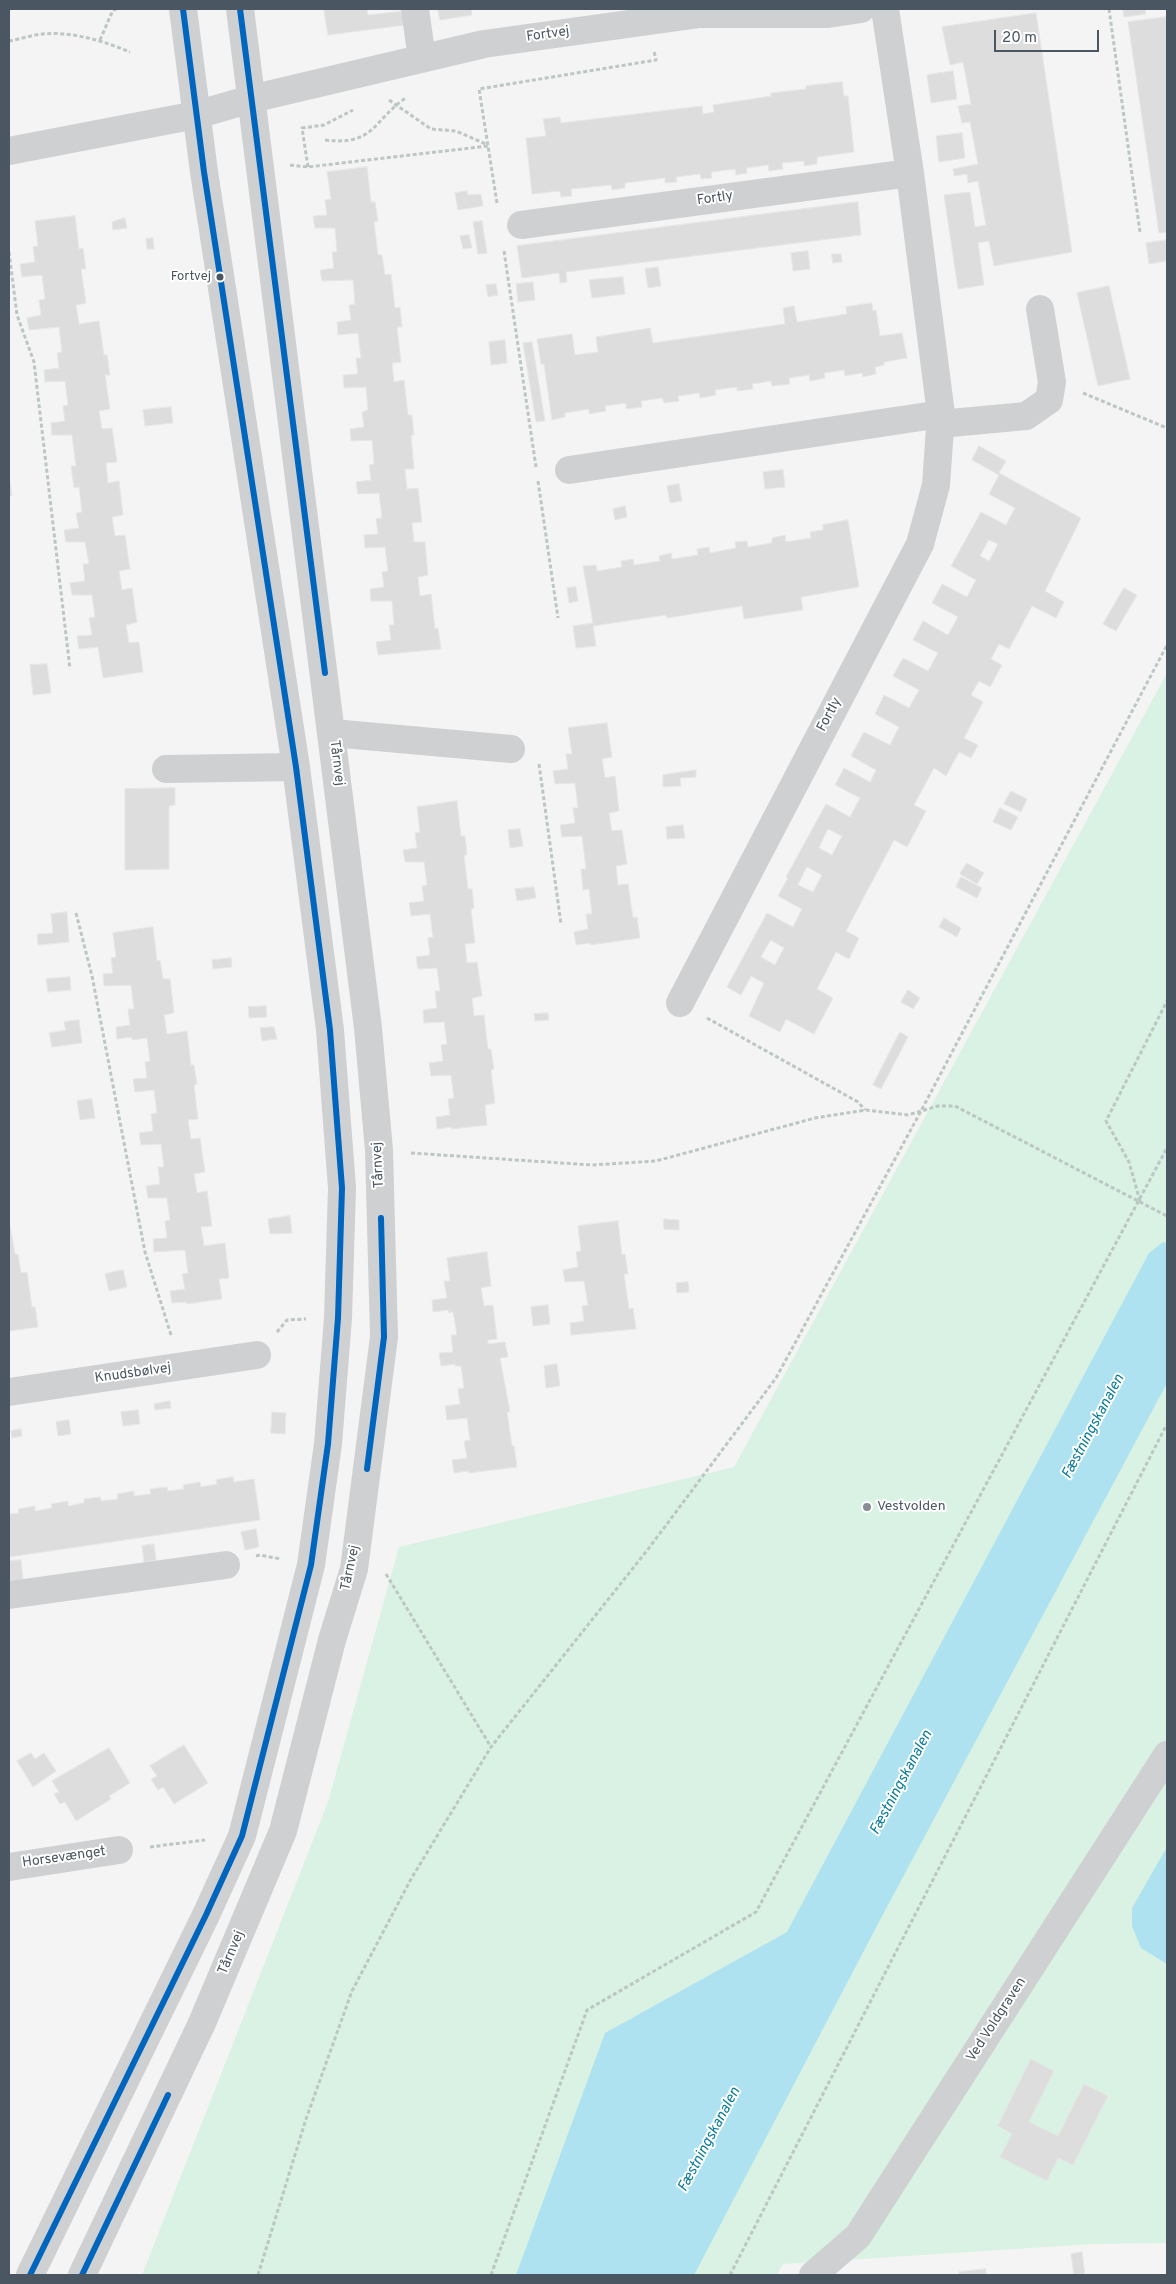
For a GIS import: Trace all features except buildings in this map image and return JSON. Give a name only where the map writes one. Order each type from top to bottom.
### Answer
[{"type":"street","points":[[30,2275],[202,1924],[242,1836],[311,1565],[328,1444],[338,1318],[342,1188],[330,1030],[296,767],[196,115],[183,9]]},
{"type":"street","name":"Tårnvej","points":[[82,2275],[202,2023],[283,1831],[332,1640],[354,1569],[384,1337],[379,1150],[368,1028],[240,9]]},
{"type":"street","points":[[415,9],[422,59]]},
{"type":"street","name":"Fortvej","points":[[9,150],[196,115],[251,99],[484,44],[648,15],[828,14],[861,9]]},
{"type":"street","name":"Fortly","points":[[680,1003],[920,544],[936,485],[940,419],[910,173],[885,9]]},
{"type":"street","name":"Fortly","points":[[512,234],[910,173]]},
{"type":"street","points":[[569,470],[940,419],[1026,416],[1049,400],[1052,382],[1040,309]]},
{"type":"street","points":[[332,732],[511,748]]},
{"type":"street","points":[[166,769],[296,767]]},
{"type":"street","name":"Knudsbølvej","points":[[9,1392],[257,1355]]},
{"type":"street","points":[[9,1595],[226,1565]]},
{"type":"street","name":"Ved Voldgraven","points":[[814,2275],[858,2236],[1167,1755]]},
{"type":"street","name":"Horsevænget","points":[[9,1867],[119,1850]]},
{"type":"path","points":[[100,40],[113,10],[119,9]]},
{"type":"path","points":[[1109,9],[1140,232]]},
{"type":"path","points":[[497,204],[480,89],[656,60],[648,15]]},
{"type":"path","points":[[9,41],[44,34],[100,40],[130,52]]},
{"type":"path","points":[[325,140],[346,142],[368,134],[396,104],[412,94]]},
{"type":"path","points":[[381,95],[431,129],[456,131],[489,146]]},
{"type":"path","points":[[308,167],[302,128],[324,125]]},
{"type":"path","points":[[260,163],[308,167],[489,146]]},
{"type":"path","points":[[512,234],[536,470]]},
{"type":"path","points":[[9,252],[16,315],[34,362],[70,669]]},
{"type":"path","points":[[1052,382],[1117,405],[1167,428]]},
{"type":"path","points":[[538,480],[558,618]]},
{"type":"path","points":[[258,2275],[306,2119],[352,1991],[411,1879],[490,1748],[649,1548],[776,1378],[1167,645]]},
{"type":"path","points":[[511,748],[521,760],[539,758],[561,924]]},
{"type":"path","points":[[76,913],[92,976],[145,1252],[181,1367]]},
{"type":"path","points":[[1140,1201],[1129,1162],[1106,1121],[1167,1001]]},
{"type":"path","points":[[680,1003],[858,1102],[866,1110]]},
{"type":"path","points":[[379,1150],[592,1165],[656,1161],[815,1118],[866,1110],[908,1115],[938,1106],[956,1106],[1167,1216]]},
{"type":"path","points":[[490,2275],[587,2010],[756,1912],[1167,1148]]},
{"type":"path","points":[[257,1355],[287,1320],[338,1318]]},
{"type":"path","points":[[730,2275],[1167,1424]]},
{"type":"path","points":[[354,1569],[387,1574],[490,1748]]},
{"type":"path","points":[[119,1850],[242,1836]]},
{"type":"green space","name":"Vestvolden","points":[[1167,673],[1167,2243],[1092,2244],[783,2264],[777,2275],[142,2275],[328,1802],[399,1547],[734,1467]]},
{"type":"water","name":"Fæstningskanalen","points":[[1163,1242],[1167,1243],[1167,1383],[880,1920],[694,2275],[516,2275],[605,2033],[787,1932],[1149,1253]]},
{"type":"water","points":[[1167,1847],[1167,1964],[1141,1948],[1132,1926],[1132,1908]]},
{"type":"transit line","points":[[30,2275],[206,1915],[242,1836],[311,1565],[328,1444],[338,1318],[342,1188],[330,1030],[296,767],[204,172],[183,9]]},
{"type":"transit line","points":[[240,9],[325,673]]},
{"type":"transit line","points":[[367,1469],[384,1337],[381,1218]]},
{"type":"transit line","points":[[82,2275],[168,2095]]},
{"type":"place","name":"Fortvej","points":[[220,277]]},
{"type":"place","name":"Vestvolden","points":[[867,1507]]}]
